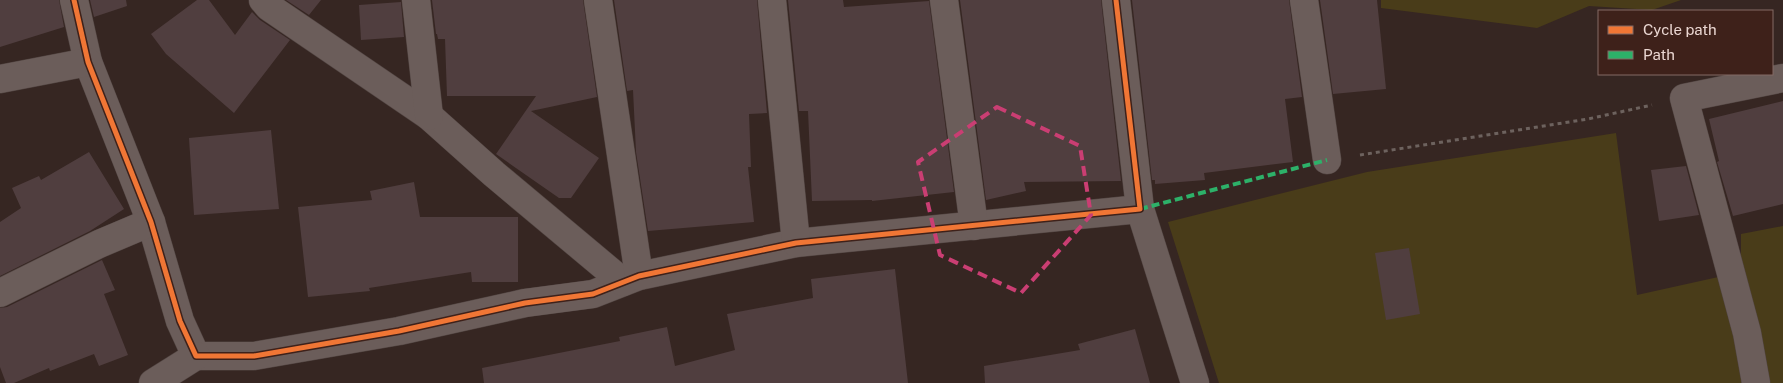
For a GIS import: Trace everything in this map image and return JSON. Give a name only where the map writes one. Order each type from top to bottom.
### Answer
[{"type":"street","points":[[74,0],[88,62],[151,222],[180,321],[196,356]]},
{"type":"street","points":[[263,0],[269,7],[429,116],[494,174],[631,279]]},
{"type":"street","points":[[416,0],[429,116]]},
{"type":"street","points":[[598,0],[631,279]]},
{"type":"street","points":[[772,0],[796,242]]},
{"type":"street","points":[[944,0],[974,226]]},
{"type":"street","points":[[1116,0],[1140,209],[1195,383]]},
{"type":"street","points":[[1304,0],[1327,160]]},
{"type":"street","points":[[0,79],[88,62]]},
{"type":"street","points":[[1756,383],[1747,334],[1684,98],[1783,78]]},
{"type":"street","points":[[152,383],[196,356],[254,356],[399,331],[525,303],[592,294],[631,279],[796,242],[1140,209]]},
{"type":"street","points":[[0,293],[99,244],[151,222]]},
{"type":"path","points":[[1327,160],[1588,119],[1684,98]]},
{"type":"highlighted area","points":[[997,107],[1080,146],[1091,215],[1021,293],[940,255],[918,162]]},
{"type":"shaded area","points":[[1381,0],[1681,0],[1652,10],[1589,6],[1537,28],[1381,8]]},
{"type":"shaded area","points":[[1616,133],[1637,295],[1741,272],[1741,234],[1783,226],[1783,383],[1219,383],[1168,222],[1367,172]]},
{"type":"building","points":[[0,0],[59,0],[64,27],[0,47]]},
{"type":"building","points":[[90,0],[126,0],[127,6],[94,17]]},
{"type":"building","points":[[197,0],[209,0],[235,35],[252,12],[260,20],[290,40],[234,113],[166,54],[151,34]]},
{"type":"building","points":[[286,0],[321,0],[309,15]]},
{"type":"building","points":[[432,0],[583,0],[597,97],[531,111],[599,158],[571,198],[559,198],[496,154],[536,96],[447,96],[445,39],[438,39],[436,34]]},
{"type":"building","points":[[614,0],[757,0],[767,113],[749,114],[751,167],[748,167],[754,222],[648,231],[636,152],[633,90],[627,91]]},
{"type":"building","points":[[788,0],[843,0],[844,7],[929,1],[954,192],[872,201],[812,201],[808,111],[799,111]]},
{"type":"building","points":[[960,0],[1101,0],[1121,181],[1024,182],[1026,191],[986,200]]},
{"type":"building","points":[[1132,0],[1289,0],[1302,97],[1285,99],[1293,162],[1204,173],[1205,180],[1155,184],[1155,180],[1152,180]]},
{"type":"building","points":[[1320,0],[1377,0],[1386,89],[1333,94]]},
{"type":"building","points":[[401,2],[404,37],[361,40],[359,5]]},
{"type":"building","points":[[1783,101],[1783,204],[1733,216],[1717,162],[1719,161],[1709,119]]},
{"type":"building","points":[[271,130],[279,209],[194,215],[189,138]]},
{"type":"building","points":[[89,152],[124,209],[90,231],[0,276],[0,222],[21,208],[12,188],[39,176],[41,180]]},
{"type":"building","points":[[1686,166],[1699,215],[1659,221],[1651,170]]},
{"type":"building","points":[[414,182],[420,217],[518,217],[518,282],[472,282],[471,272],[369,288],[370,291],[308,297],[298,207],[372,200],[370,191]]},
{"type":"building","points":[[1409,248],[1420,314],[1386,320],[1375,253]]},
{"type":"building","points":[[102,260],[115,290],[104,294],[128,355],[99,366],[94,354],[50,371],[49,368],[14,383],[6,383],[0,367],[0,308],[7,307]]},
{"type":"building","points":[[895,269],[908,383],[484,383],[482,368],[620,341],[619,337],[667,327],[675,366],[735,350],[727,314],[813,298],[811,279]]},
{"type":"building","points":[[1135,329],[1150,383],[985,383],[984,366],[1080,350],[1078,344]]},
{"type":"marked path","points":[[1140,209],[1327,160]]},
{"type":"cycle path","points":[[74,0],[88,62],[151,222],[180,321],[196,356],[254,356],[399,331],[525,303],[593,294],[639,276],[796,243],[1140,209],[1116,0]]}]
